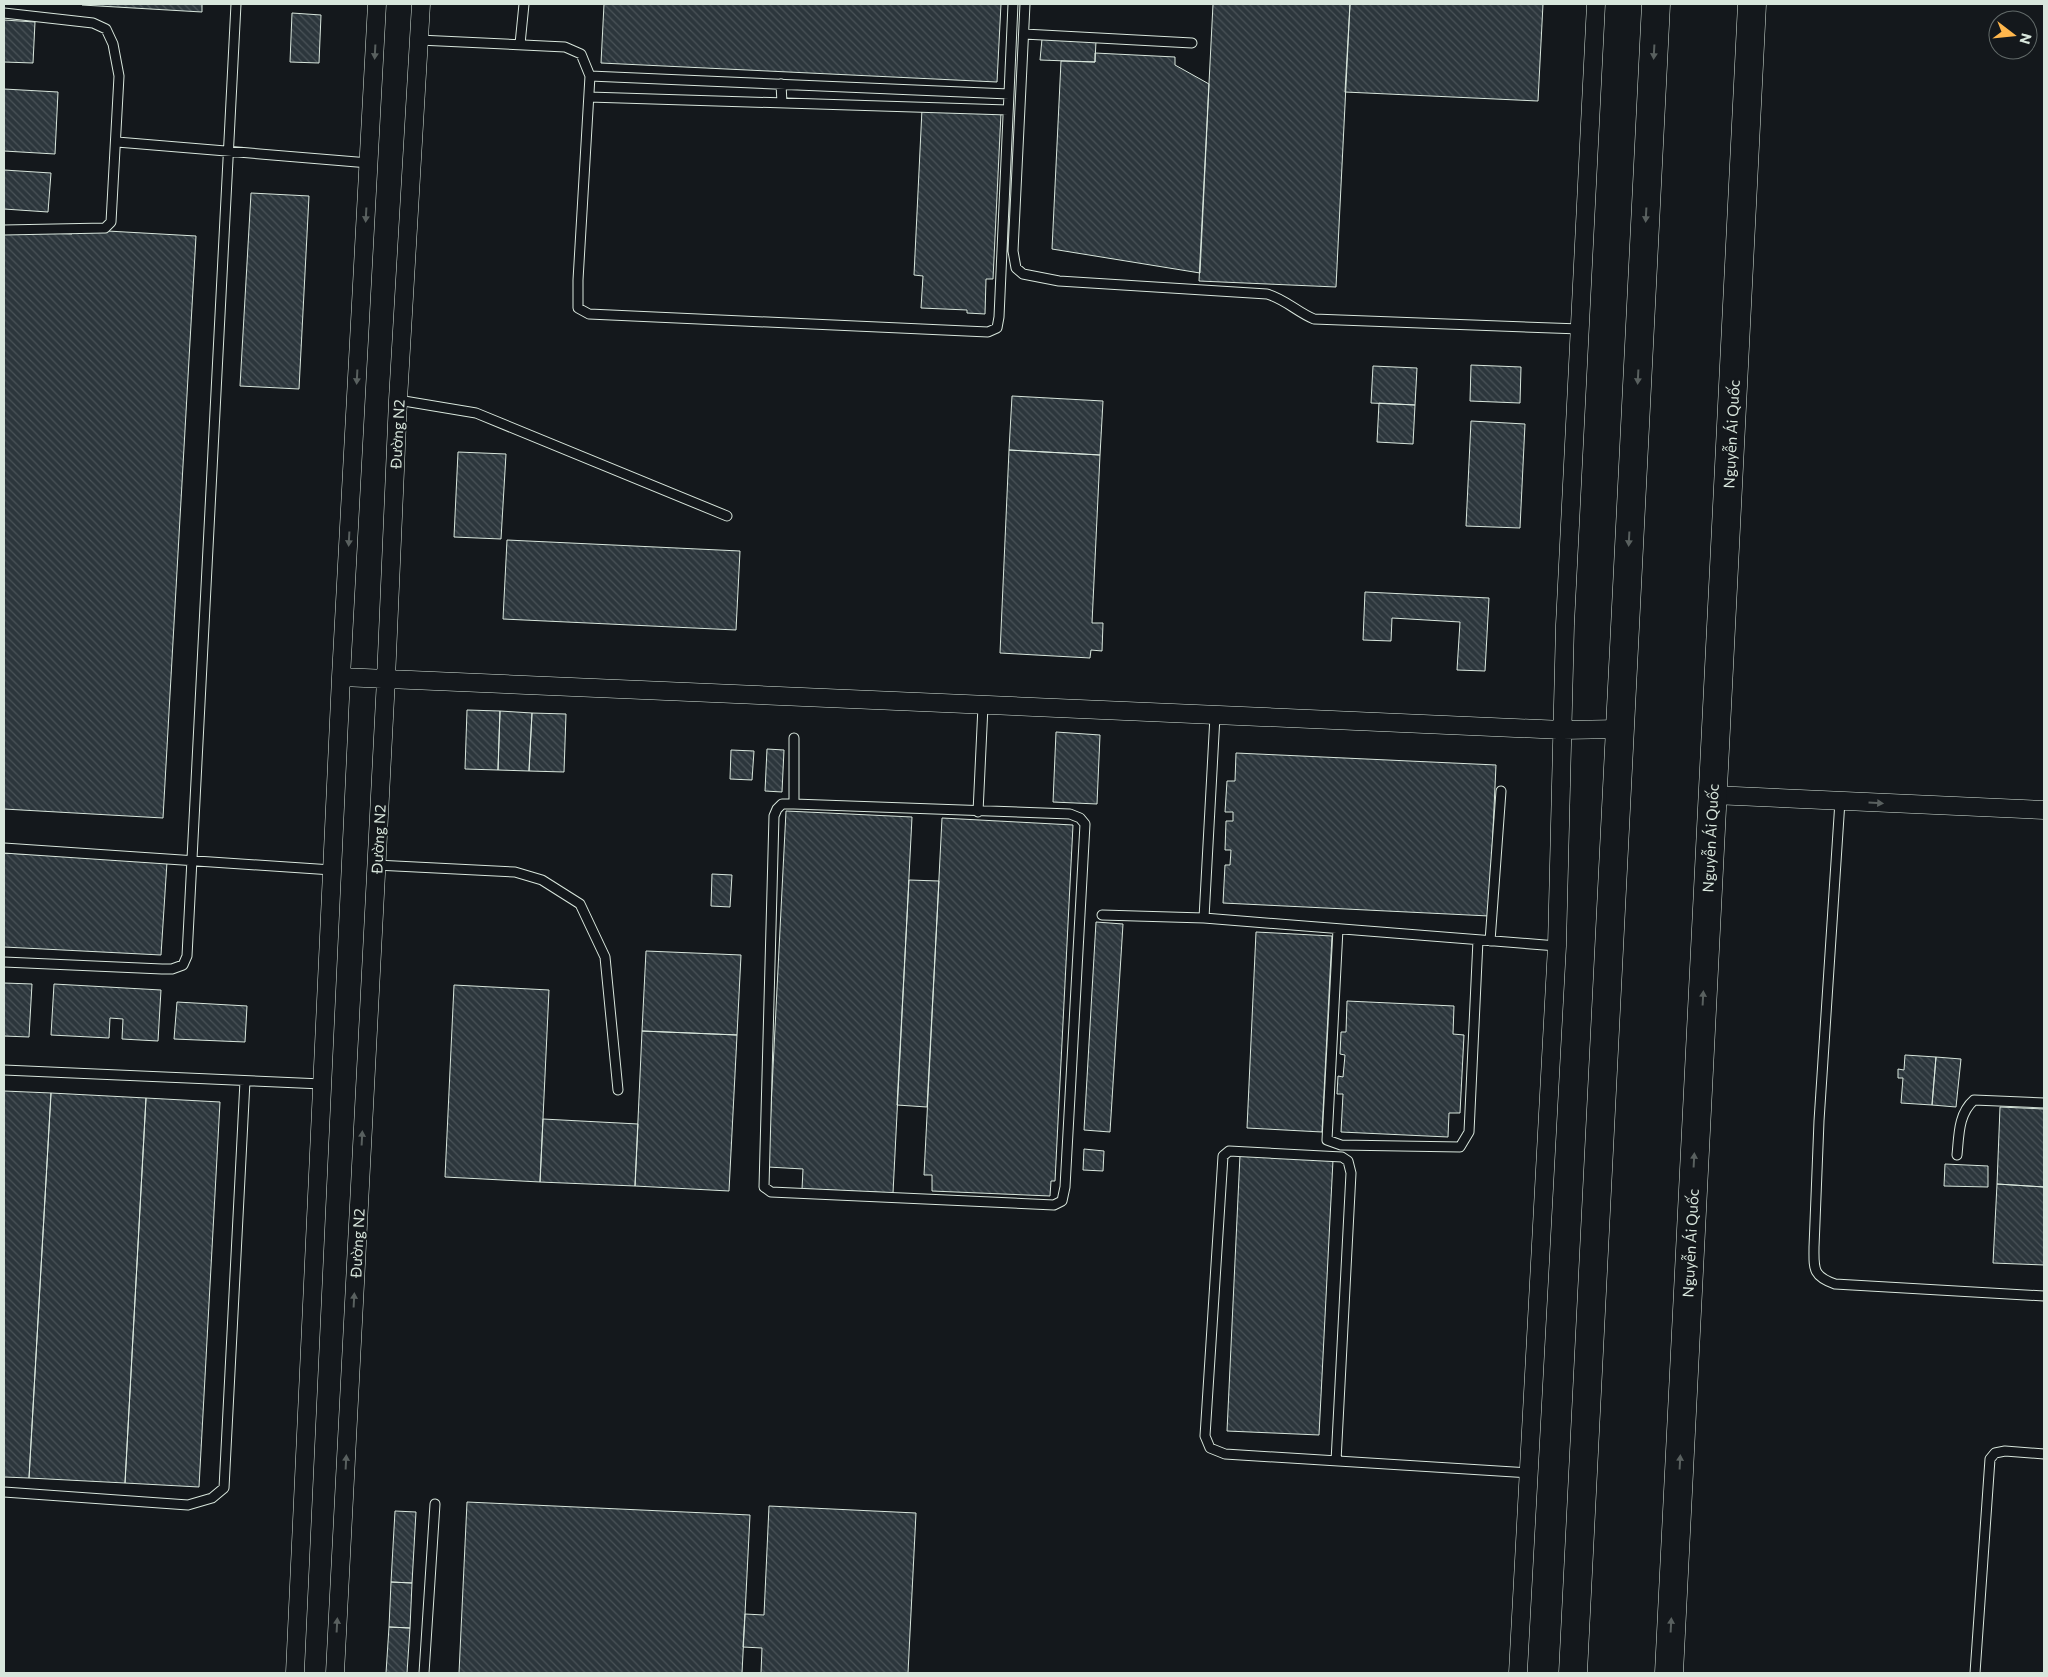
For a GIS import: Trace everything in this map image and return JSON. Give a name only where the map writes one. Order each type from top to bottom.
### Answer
[{"type":"main road","points":[[1573,1673],[1656,4]]},
{"type":"main road","name":"Nguyễn Ái Quốc","points":[[1669,1673],[1752,4]]},
{"type":"street","points":[[296,1673],[341,677],[377,4]]},
{"type":"street","name":"Đường N2","points":[[335,1673],[386,679],[398,400],[421,4]]},
{"type":"street","points":[[1518,1673],[1557,946],[1564,624],[1596,4]]},
{"type":"street","points":[[341,677],[1215,716],[1563,730],[1620,729]]},
{"type":"street","points":[[1712,795],[2044,810]]},
{"type":"lane","points":[[4,962],[172,969],[183,965],[187,956],[236,4]]},
{"type":"lane","points":[[520,44],[524,4]]},
{"type":"lane","points":[[419,40],[565,47],[581,54],[590,76],[578,308],[589,314],[988,332],[997,328],[999,317],[1013,4]]},
{"type":"lane","points":[[1025,4],[1013,251],[1016,268],[1023,274],[1059,281],[1267,294],[1281,298],[1300,313],[1314,319],[1580,329]]},
{"type":"lane","points":[[4,13],[94,23],[106,29],[113,44],[119,76],[117,142],[111,222],[105,228],[4,230]]},
{"type":"lane","points":[[1024,34],[1192,43]]},
{"type":"lane","points":[[590,76],[1009,94]]},
{"type":"lane","points":[[781,84],[782,103]]},
{"type":"lane","points":[[903,90],[903,107]]},
{"type":"lane","points":[[589,97],[1008,110]]},
{"type":"lane","points":[[117,142],[369,163]]},
{"type":"lane","points":[[398,400],[476,413],[727,516]]},
{"type":"lane","points":[[978,812],[984,706]]},
{"type":"lane","points":[[1204,918],[1215,716]]},
{"type":"lane","points":[[794,738],[794,804]]},
{"type":"lane","points":[[1490,940],[1501,791]]},
{"type":"lane","points":[[1840,801],[1819,1121],[1814,1247],[1814,1266],[1817,1274],[1824,1280],[1834,1284],[2044,1296]]},
{"type":"lane","points":[[782,804],[794,804],[1070,814],[1080,818],[1085,824],[1065,1188],[1062,1201],[1054,1204],[771,1192],[764,1187],[774,816],[777,808],[782,804]]},
{"type":"lane","points":[[4,848],[332,870]]},
{"type":"lane","points":[[376,864],[515,872],[542,880],[580,904],[605,957],[618,1090]]},
{"type":"lane","points":[[1102,915],[1204,918],[1557,946]]},
{"type":"lane","points":[[1338,929],[1328,1140],[1341,1145],[1460,1147],[1464,1142],[1469,1132],[1478,940]]},
{"type":"lane","points":[[4,1070],[322,1084]]},
{"type":"lane","points":[[4,1492],[188,1506],[212,1498],[224,1488],[245,1081]]},
{"type":"lane","points":[[1957,1155],[1962,1117],[1974,1100],[2044,1102]]},
{"type":"lane","points":[[1336,1461],[1351,1173],[1348,1161],[1342,1157],[1229,1151],[1223,1156],[1206,1436],[1210,1448],[1225,1454],[1336,1461],[1529,1473]]},
{"type":"lane","points":[[1975,1673],[1990,1459],[1995,1453],[2004,1451],[2044,1454]]},
{"type":"lane","points":[[424,1673],[435,1504]]},
{"type":"building","points":[[202,4],[202,12],[82,5]]},
{"type":"building","points":[[604,4],[1001,4],[997,82],[601,63]]},
{"type":"building","points":[[1213,4],[1350,4],[1336,287],[1199,281]]},
{"type":"building","points":[[1350,4],[1543,4],[1538,101],[1345,92]]},
{"type":"building","points":[[292,13],[321,15],[319,63],[290,62]]},
{"type":"building","points":[[4,20],[35,22],[33,63],[4,62]]},
{"type":"building","points":[[1042,39],[1096,41],[1095,62],[1040,60]]},
{"type":"building","points":[[1095,53],[1175,57],[1175,65],[1209,84],[1200,273],[1052,249],[1061,61],[1095,62]]},
{"type":"building","points":[[4,89],[58,92],[55,154],[4,151]]},
{"type":"building","points":[[922,109],[1001,113],[993,279],[986,279],[985,314],[967,313],[967,310],[921,308],[923,276],[914,275]]},
{"type":"building","points":[[4,170],[51,173],[48,212],[4,209]]},
{"type":"building","points":[[251,193],[309,196],[299,389],[240,386]]},
{"type":"building","points":[[72,229],[196,236],[163,818],[4,809],[4,231],[72,234]]},
{"type":"building","points":[[1471,365],[1521,367],[1520,403],[1470,401]]},
{"type":"building","points":[[1373,366],[1417,368],[1415,405],[1371,403]]},
{"type":"building","points":[[1012,396],[1103,401],[1100,455],[1009,450]]},
{"type":"building","points":[[1379,403],[1415,405],[1413,444],[1377,442]]},
{"type":"building","points":[[1471,421],[1525,424],[1520,528],[1466,526]]},
{"type":"building","points":[[1009,450],[1100,455],[1092,623],[1103,623],[1102,651],[1091,650],[1090,658],[1000,653]]},
{"type":"building","points":[[458,452],[506,454],[501,539],[454,537]]},
{"type":"building","points":[[507,540],[740,551],[736,630],[503,619]]},
{"type":"building","points":[[1365,592],[1489,598],[1485,671],[1457,670],[1460,622],[1392,618],[1391,641],[1363,640]]},
{"type":"building","points":[[467,710],[500,711],[498,770],[465,769]]},
{"type":"building","points":[[500,711],[532,713],[529,771],[498,770]]},
{"type":"building","points":[[532,713],[566,714],[564,772],[529,771]]},
{"type":"building","points":[[1056,732],[1100,735],[1097,804],[1053,802]]},
{"type":"building","points":[[767,749],[784,750],[782,792],[765,791]]},
{"type":"building","points":[[731,750],[754,751],[752,780],[730,779]]},
{"type":"building","points":[[1236,753],[1496,765],[1489,916],[1223,903],[1225,865],[1230,865],[1231,850],[1225,850],[1226,821],[1233,821],[1233,812],[1225,812],[1227,781],[1235,781]]},
{"type":"building","points":[[786,811],[912,817],[893,1193],[802,1189],[803,1169],[768,1167]]},
{"type":"building","points":[[942,818],[1073,825],[1055,1181],[1051,1181],[1050,1196],[932,1191],[932,1175],[924,1175]]},
{"type":"building","points":[[4,853],[167,862],[161,955],[4,947]]},
{"type":"building","points":[[712,874],[732,875],[730,907],[711,906]]},
{"type":"building","points":[[909,880],[939,881],[927,1107],[897,1105]]},
{"type":"building","points":[[1096,922],[1123,924],[1110,1132],[1084,1130]]},
{"type":"building","points":[[1256,932],[1332,936],[1322,1132],[1247,1128]]},
{"type":"building","points":[[646,951],[741,955],[737,1035],[642,1031]]},
{"type":"building","points":[[4,983],[32,984],[29,1037],[4,1036]]},
{"type":"building","points":[[54,984],[161,990],[158,1041],[122,1039],[123,1019],[110,1018],[109,1038],[51,1035]]},
{"type":"building","points":[[454,985],[549,990],[540,1182],[445,1177]]},
{"type":"building","points":[[1347,1001],[1454,1006],[1453,1034],[1464,1035],[1460,1113],[1449,1113],[1448,1137],[1341,1132],[1343,1094],[1337,1094],[1338,1076],[1343,1077],[1345,1055],[1340,1054],[1341,1032],[1346,1032]]},
{"type":"building","points":[[177,1002],[247,1006],[245,1042],[174,1039]]},
{"type":"building","points":[[642,1031],[737,1035],[729,1191],[635,1186]]},
{"type":"building","points":[[1905,1055],[1936,1057],[1932,1105],[1901,1103],[1903,1078],[1898,1078],[1898,1069],[1904,1070]]},
{"type":"building","points":[[1936,1057],[1961,1059],[1956,1107],[1932,1105]]},
{"type":"building","points":[[4,1091],[51,1093],[29,1478],[4,1477]]},
{"type":"building","points":[[51,1093],[146,1098],[125,1483],[29,1478]]},
{"type":"building","points":[[146,1098],[220,1102],[199,1487],[125,1483]]},
{"type":"building","points":[[2000,1107],[2044,1109],[2044,1187],[1997,1184]]},
{"type":"building","points":[[543,1119],[638,1124],[635,1186],[540,1182]]},
{"type":"building","points":[[1084,1149],[1104,1151],[1103,1171],[1083,1170]]},
{"type":"building","points":[[1240,1155],[1333,1160],[1319,1435],[1227,1431]]},
{"type":"building","points":[[1945,1164],[1988,1166],[1988,1187],[1944,1186]]},
{"type":"building","points":[[1997,1184],[2044,1187],[2044,1265],[1993,1263]]},
{"type":"building","points":[[467,1502],[750,1515],[742,1673],[459,1673]]},
{"type":"building","points":[[769,1506],[916,1513],[908,1673],[761,1673],[762,1648],[743,1647],[745,1614],[764,1615]]},
{"type":"building","points":[[395,1511],[416,1512],[412,1583],[391,1582]]},
{"type":"building","points":[[391,1582],[412,1583],[410,1628],[389,1627]]},
{"type":"building","points":[[389,1627],[410,1628],[407,1673],[386,1673]]}]
